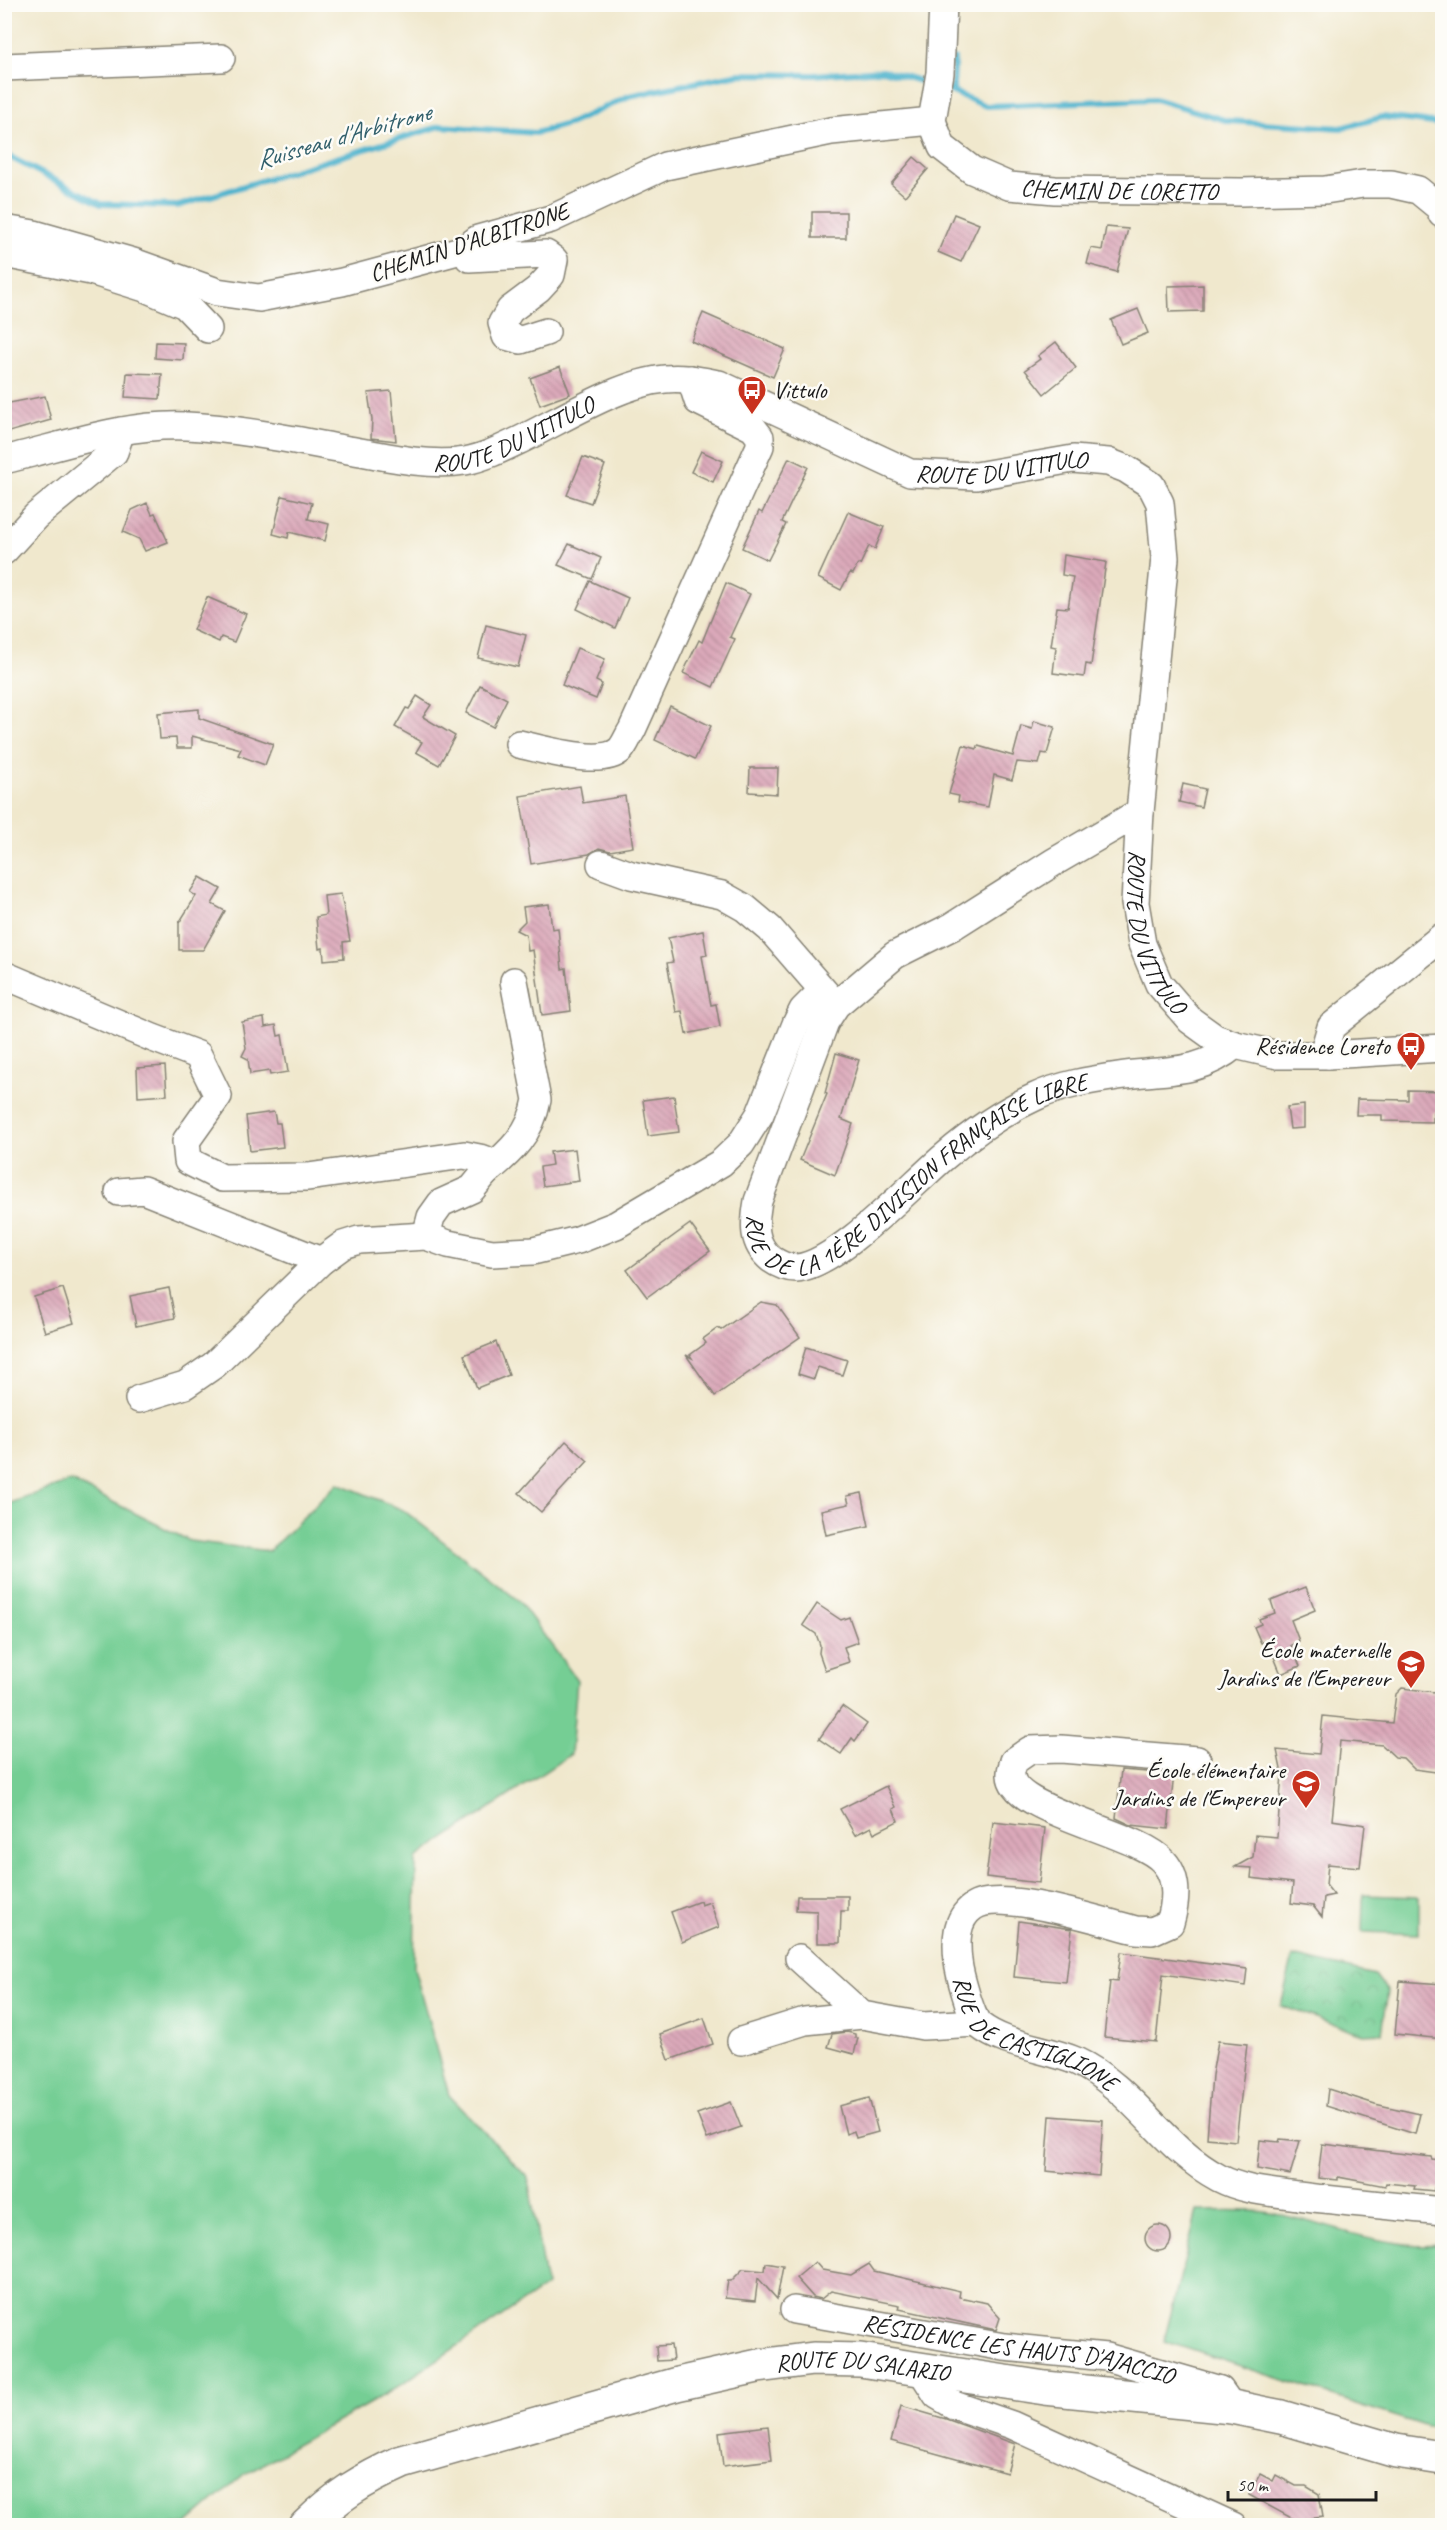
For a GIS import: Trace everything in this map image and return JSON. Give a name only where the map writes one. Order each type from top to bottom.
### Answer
[{"type":"main road","name":"ROUTE DU SALARIO","points":[[306,2526],[332,2501],[364,2479],[402,2462],[677,2384],[758,2366],[813,2359],[860,2360],[1045,2388],[1232,2407],[1281,2417],[1396,2451],[1443,2458]]},
{"type":"street","points":[[933,111],[940,73],[944,4]]},
{"type":"street","points":[[4,67],[221,58]]},
{"type":"street","name":"CHEMIN DE LORETTO","points":[[933,111],[942,147],[972,170],[1009,186],[1054,190],[1241,192],[1325,190],[1363,184],[1391,184],[1418,190],[1440,208],[1443,214]]},
{"type":"street","name":"CHEMIN D'ALBITRONE","points":[[4,230],[34,234],[133,262],[217,292],[259,298],[342,282],[465,249],[478,239],[551,219],[665,166],[933,111]]},
{"type":"street","points":[[465,249],[469,258],[546,254],[554,260],[551,275],[538,289],[510,310],[502,323],[506,336],[521,340],[546,332]]},
{"type":"street","points":[[4,254],[81,269],[145,288],[185,305],[208,329]]},
{"type":"street","name":"ROUTE DU VITTULO","points":[[4,460],[121,431],[159,426],[187,426],[237,431],[394,458],[439,462],[465,461],[492,453],[631,385],[665,379],[691,379],[719,384],[753,398],[910,473],[976,476],[1073,459],[1108,462],[1126,469],[1151,485],[1160,503],[1165,558],[1140,812],[1135,903],[1142,944],[1159,984],[1190,1020],[1215,1038],[1235,1046],[1278,1055],[1328,1055],[1443,1048]]},
{"type":"street","points":[[519,744],[583,757],[609,755],[619,750],[632,730],[760,446],[760,437],[753,428],[698,400],[691,379]]},
{"type":"street","points":[[4,551],[36,516],[114,452],[121,431]]},
{"type":"street","name":"RUE DE LA 1ÈRE DIVISION FRANÇAISE LIBRE","points":[[1140,812],[1054,862],[953,926],[895,955],[829,998],[825,1022],[758,1201],[754,1223],[756,1239],[764,1253],[777,1264],[797,1268],[825,1258],[860,1232],[945,1156],[987,1124],[1036,1096],[1070,1085],[1119,1076],[1200,1066],[1225,1054],[1235,1046]]},
{"type":"street","points":[[139,1399],[185,1385],[214,1365],[321,1261],[343,1245],[359,1240],[426,1236],[448,1244],[492,1253],[533,1251],[578,1240],[616,1225],[722,1163],[741,1144],[760,1114],[803,1010],[829,998],[770,929],[745,908],[722,895],[631,875],[601,864]]},
{"type":"street","points":[[1328,1055],[1326,1044],[1331,1027],[1443,938]]},
{"type":"street","points":[[4,975],[198,1055],[219,1096],[186,1141],[188,1161],[222,1178],[308,1177],[464,1155],[484,1159],[485,1173]]},
{"type":"street","points":[[426,1236],[431,1217],[441,1203],[472,1189],[485,1173],[512,1152],[534,1117],[537,1100],[514,981]]},
{"type":"street","points":[[119,1192],[143,1190],[321,1261]]},
{"type":"street","name":"RUE DE CASTIGLIONE","points":[[1197,1760],[1061,1749],[1030,1750],[1014,1761],[1010,1775],[1016,1788],[1037,1804],[1140,1845],[1164,1861],[1174,1883],[1176,1904],[1170,1923],[1152,1931],[1136,1930],[1024,1902],[989,1902],[973,1906],[962,1921],[956,1939],[959,1970],[977,2023],[997,2036],[1078,2062],[1119,2088],[1184,2156],[1219,2178],[1245,2189],[1443,2211]]},
{"type":"street","points":[[799,1958],[862,2015]]},
{"type":"street","points":[[741,2041],[805,2021],[862,2015],[923,2026],[977,2023]]},
{"type":"street","name":"RÉSIDENCE LES HAUTS D'AJACCIO","points":[[794,2310],[1004,2347],[1106,2356],[1220,2390],[1232,2407]]},
{"type":"street","points":[[921,2370],[937,2395],[954,2405],[1012,2425],[1233,2526]]},
{"type":"path","points":[[4,11],[22,4]]},
{"type":"green space","points":[[71,1481],[190,1541],[269,1551],[338,1483],[403,1510],[519,1601],[577,1680],[571,1754],[416,1858],[414,1968],[449,2095],[528,2178],[546,2286],[391,2391],[245,2474],[186,2525],[5,2525],[5,1505]]},
{"type":"green space","points":[[1363,1895],[1419,1897],[1419,1934],[1362,1932]]},
{"type":"green space","points":[[1293,1956],[1375,1975],[1388,1992],[1382,2033],[1363,2034],[1281,2006]]},
{"type":"green space","points":[[1197,2211],[1271,2213],[1399,2243],[1442,2244],[1442,2425],[1427,2427],[1164,2341]]},
{"type":"building","points":[[914,157],[928,169],[905,196],[891,184]]},
{"type":"building","points":[[812,212],[846,212],[846,238],[812,238]]},
{"type":"building","points":[[954,214],[979,224],[961,262],[938,252]]},
{"type":"building","points":[[1106,227],[1128,229],[1117,272],[1087,264],[1091,248],[1102,250]]},
{"type":"building","points":[[1203,285],[1203,311],[1169,312],[1168,286]]},
{"type":"building","points":[[1138,309],[1148,333],[1121,344],[1111,320]]},
{"type":"building","points":[[703,313],[785,349],[773,377],[691,341]]},
{"type":"building","points":[[156,342],[184,343],[183,360],[155,358]]},
{"type":"building","points":[[1056,342],[1076,368],[1044,394],[1025,370],[1040,359],[1038,356]]},
{"type":"building","points":[[560,367],[570,394],[540,405],[530,378]]},
{"type":"building","points":[[127,373],[162,374],[160,399],[125,397]]},
{"type":"building","points":[[391,391],[396,441],[371,438],[372,420],[368,393]]},
{"type":"building","points":[[45,396],[51,420],[9,432],[4,404]]},
{"type":"building","points":[[701,451],[723,461],[713,482],[691,472]]},
{"type":"building","points":[[583,457],[605,465],[591,503],[567,495]]},
{"type":"building","points":[[789,458],[808,467],[782,522],[786,524],[768,560],[742,548],[759,511],[762,513]]},
{"type":"building","points":[[282,496],[312,503],[308,519],[329,524],[325,541],[289,532],[288,538],[273,534]]},
{"type":"building","points":[[147,503],[152,514],[155,513],[168,542],[145,551],[139,539],[123,532],[132,510]]},
{"type":"building","points":[[848,512],[884,527],[875,549],[869,546],[860,565],[858,564],[853,574],[850,573],[841,590],[818,578]]},
{"type":"building","points":[[569,544],[601,558],[592,579],[558,565]]},
{"type":"building","points":[[1064,555],[1106,562],[1091,665],[1086,664],[1084,677],[1053,673],[1056,647],[1051,646],[1057,607],[1068,608],[1073,577],[1062,575]]},
{"type":"building","points":[[590,581],[628,598],[615,628],[577,609]]},
{"type":"building","points":[[726,583],[750,594],[730,637],[735,639],[713,687],[683,673],[699,640],[702,642]]},
{"type":"building","points":[[207,597],[246,614],[234,642],[221,637],[219,642],[193,630]]},
{"type":"building","points":[[486,625],[526,635],[518,667],[478,658]]},
{"type":"building","points":[[577,648],[605,659],[596,681],[602,684],[596,699],[562,685]]},
{"type":"building","points":[[480,685],[507,699],[493,727],[466,713]]},
{"type":"building","points":[[417,696],[431,705],[423,717],[455,736],[439,765],[416,752],[422,742],[395,727],[406,708],[409,709]]},
{"type":"building","points":[[670,706],[711,726],[695,759],[655,740]]},
{"type":"building","points":[[199,709],[199,718],[273,744],[265,765],[238,755],[241,749],[192,736],[192,748],[177,748],[176,738],[160,739],[158,713]]},
{"type":"building","points":[[1034,721],[1055,727],[1047,754],[1042,753],[1039,764],[1017,762],[1012,780],[994,775],[988,807],[958,802],[959,796],[949,794],[963,745],[977,749],[978,746],[1013,756],[1021,726],[1032,729]]},
{"type":"building","points":[[750,768],[778,768],[777,794],[749,792]]},
{"type":"building","points":[[1183,784],[1205,789],[1201,807],[1179,802]]},
{"type":"building","points":[[580,786],[583,803],[625,796],[633,847],[610,851],[599,848],[589,854],[531,864],[520,796]]},
{"type":"building","points":[[200,877],[221,889],[212,904],[225,911],[203,950],[179,950],[179,923],[196,896],[190,892]]},
{"type":"building","points":[[341,894],[350,941],[343,942],[344,958],[324,960],[323,948],[319,949],[316,917],[326,915],[324,896]]},
{"type":"building","points":[[549,904],[552,929],[558,928],[562,969],[566,968],[571,1011],[542,1015],[533,950],[528,951],[526,935],[516,930],[525,921],[523,907]]},
{"type":"building","points":[[703,931],[707,955],[702,956],[711,1005],[716,1004],[720,1027],[686,1034],[682,1011],[676,1012],[667,963],[673,962],[668,938]]},
{"type":"building","points":[[264,1018],[265,1027],[276,1025],[278,1036],[282,1035],[288,1072],[270,1075],[269,1071],[250,1074],[248,1059],[242,1056],[246,1048],[242,1022]]},
{"type":"building","points":[[836,1053],[859,1060],[841,1119],[853,1124],[835,1175],[800,1160],[827,1094],[825,1093]]},
{"type":"building","points":[[165,1066],[167,1095],[138,1097],[137,1068]]},
{"type":"building","points":[[1408,1090],[1443,1091],[1443,1113],[1433,1113],[1433,1122],[1382,1121],[1382,1115],[1356,1115],[1357,1099],[1408,1100]]},
{"type":"building","points":[[674,1096],[679,1132],[648,1136],[643,1100]]},
{"type":"building","points":[[1304,1105],[1304,1128],[1290,1129],[1287,1107]]},
{"type":"building","points":[[274,1112],[276,1123],[280,1123],[283,1147],[250,1151],[246,1116]]},
{"type":"building","points":[[575,1149],[579,1181],[543,1186],[540,1167],[552,1165],[550,1152]]},
{"type":"building","points":[[690,1224],[710,1251],[647,1297],[627,1270]]},
{"type":"building","points":[[63,1288],[74,1323],[45,1332],[34,1297]]},
{"type":"building","points":[[169,1288],[175,1318],[136,1326],[130,1296]]},
{"type":"building","points":[[761,1302],[777,1305],[800,1337],[715,1396],[686,1355],[692,1358],[690,1355],[706,1343],[703,1339],[718,1328],[721,1330]]},
{"type":"building","points":[[496,1342],[509,1375],[477,1388],[464,1355]]},
{"type":"building","points":[[806,1347],[847,1360],[842,1375],[818,1367],[814,1379],[798,1374]]},
{"type":"building","points":[[566,1441],[588,1461],[541,1512],[519,1493]]},
{"type":"building","points":[[862,1493],[869,1526],[826,1535],[821,1510],[849,1504],[847,1496]]},
{"type":"building","points":[[1306,1587],[1315,1610],[1291,1620],[1299,1641],[1291,1645],[1300,1666],[1281,1674],[1267,1640],[1261,1643],[1254,1627],[1261,1624],[1259,1619],[1275,1613],[1271,1601]]},
{"type":"building","points":[[817,1604],[841,1620],[849,1617],[858,1642],[844,1647],[849,1662],[825,1670],[816,1634],[803,1625]]},
{"type":"building","points":[[1402,1688],[1434,1692],[1443,1703],[1443,1773],[1414,1769],[1403,1758],[1395,1757],[1382,1745],[1340,1741],[1332,1820],[1365,1825],[1360,1867],[1328,1864],[1326,1885],[1334,1895],[1324,1897],[1322,1917],[1313,1906],[1291,1903],[1293,1883],[1251,1878],[1252,1868],[1235,1867],[1253,1857],[1255,1835],[1277,1837],[1282,1774],[1277,1750],[1319,1754],[1323,1716],[1392,1723],[1396,1694]]},
{"type":"building","points":[[842,1706],[867,1724],[855,1741],[852,1738],[841,1754],[819,1739]]},
{"type":"building","points":[[1121,1770],[1174,1774],[1168,1829],[1131,1825],[1116,1818]]},
{"type":"building","points":[[886,1786],[896,1807],[893,1809],[898,1821],[874,1833],[871,1827],[855,1835],[840,1809]]},
{"type":"building","points":[[993,1822],[1045,1828],[1039,1883],[986,1877]]},
{"type":"building","points":[[797,1896],[848,1896],[848,1911],[841,1911],[840,1943],[817,1943],[817,1911],[796,1910]]},
{"type":"building","points":[[700,1901],[701,1905],[710,1902],[719,1927],[682,1942],[671,1912]]},
{"type":"building","points":[[1019,1921],[1072,1929],[1066,1982],[1014,1977]]},
{"type":"building","points":[[1121,1952],[1247,1969],[1245,1986],[1163,1974],[1156,2042],[1104,2037],[1110,1981],[1117,1982]]},
{"type":"building","points":[[1400,1981],[1443,1984],[1443,2039],[1395,2034]]},
{"type":"building","points":[[704,2018],[713,2044],[669,2060],[660,2034]]},
{"type":"building","points":[[847,2032],[855,2034],[855,2038],[858,2038],[854,2054],[828,2047],[832,2034]]},
{"type":"building","points":[[1218,2041],[1247,2044],[1236,2141],[1207,2138],[1212,2075]]},
{"type":"building","points":[[1328,2089],[1375,2104],[1420,2114],[1415,2134],[1326,2106]]},
{"type":"building","points":[[869,2098],[878,2132],[856,2138],[854,2131],[846,2134],[839,2106]]},
{"type":"building","points":[[731,2102],[741,2127],[707,2139],[697,2114]]},
{"type":"building","points":[[1050,2116],[1103,2120],[1099,2176],[1046,2171]]},
{"type":"building","points":[[1280,2139],[1300,2141],[1290,2175],[1257,2169],[1260,2140],[1279,2142]]},
{"type":"building","points":[[1322,2144],[1431,2157],[1443,2161],[1443,2189],[1434,2188],[1434,2191],[1414,2189],[1415,2186],[1386,2183],[1385,2186],[1338,2177],[1338,2180],[1318,2178]]},
{"type":"building","points":[[1158,2225],[1167,2229],[1171,2238],[1167,2247],[1158,2251],[1149,2247],[1145,2238],[1149,2229]]},
{"type":"building","points":[[815,2262],[822,2270],[851,2275],[869,2264],[874,2271],[960,2291],[959,2297],[987,2303],[1000,2318],[996,2330],[899,2309],[900,2305],[831,2291],[821,2299],[813,2297],[796,2278]]},
{"type":"building","points":[[766,2263],[783,2266],[777,2299],[758,2278],[755,2301],[725,2298],[728,2281],[731,2281],[743,2269],[765,2271]]},
{"type":"building","points":[[671,2345],[673,2360],[657,2361],[656,2346]]},
{"type":"building","points":[[901,2406],[946,2419],[1015,2444],[1007,2473],[891,2441]]},
{"type":"building","points":[[768,2426],[772,2460],[723,2466],[719,2432]]},
{"type":"building","points":[[1260,2474],[1273,2481],[1276,2475],[1296,2486],[1306,2486],[1319,2494],[1323,2517],[1307,2519],[1308,2526],[1306,2526],[1249,2495]]},
{"type":"waterway","points":[[953,91],[954,59]]},
{"type":"waterway","name":"Ruisseau d'Arbitrone","points":[[4,154],[101,204],[178,206],[441,126],[536,133],[571,123],[629,96],[739,74],[813,75],[883,70],[930,84]]},
{"type":"waterway","name":"Ruisseau d'Arbitrone","points":[[943,88],[986,106],[1155,99],[1228,121],[1341,128],[1383,117],[1442,124]]},
{"type":"place","name":"Vittulo","points":[[752,416]]},
{"type":"place","name":"Résidence Loreto","points":[[1411,1072]]},
{"type":"place","name":"École maternelle Jardins de l'Empereur","points":[[1411,1690]]},
{"type":"place","name":"École élémentaire Jardins de l'Empereur","points":[[1306,1810]]}]
